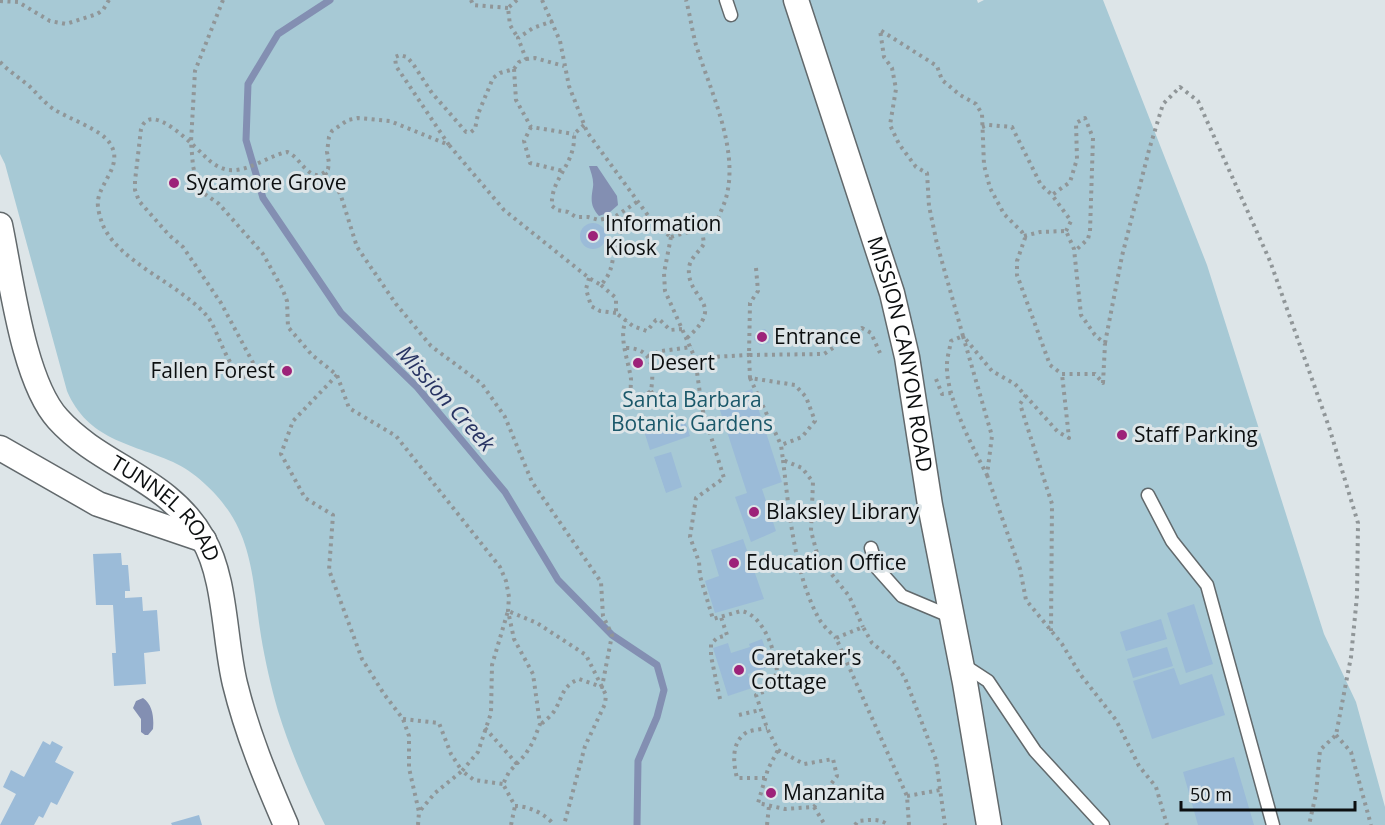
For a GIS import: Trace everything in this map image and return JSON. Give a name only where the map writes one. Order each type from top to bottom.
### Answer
[{"type":"street","name":"MISSION CANYON ROAD","points":[[796,0],[892,292],[907,357],[930,505],[983,781],[989,825]]},
{"type":"street","name":"TUNNEL ROAD","points":[[0,225],[19,321],[44,401],[69,431],[176,503],[204,540],[217,576],[235,685],[260,763],[286,825]]},
{"type":"street","points":[[0,448],[99,504],[204,540]]},
{"type":"lane","points":[[726,0],[731,15]]},
{"type":"lane","points":[[1148,495],[1172,541],[1207,585],[1273,825]]},
{"type":"lane","points":[[871,548],[877,568],[902,596],[952,616]]},
{"type":"lane","points":[[961,664],[988,681],[1035,751],[1103,825]]},
{"type":"path","points":[[0,1],[18,2],[50,21],[66,24],[97,14],[109,0]]},
{"type":"path","points":[[223,0],[195,71],[191,142],[198,186],[202,192],[219,204],[263,254],[275,273],[284,295],[288,327],[312,355],[337,375],[349,408],[396,436],[500,567],[506,581],[509,597],[508,610],[492,665],[491,713],[484,727],[478,752],[462,771],[435,793],[419,812]]},
{"type":"path","points":[[471,0],[473,5],[508,8],[517,0]]},
{"type":"path","points":[[542,0],[560,41],[569,86],[587,132],[655,225],[671,237]]},
{"type":"path","points":[[671,237],[716,224],[727,194],[729,173],[727,148],[720,115],[696,44],[686,0]]},
{"type":"path","points":[[508,8],[510,25],[526,59]]},
{"type":"path","points":[[518,38],[533,28],[553,21]]},
{"type":"path","points":[[987,476],[992,436],[937,244],[929,206],[927,173],[916,167],[898,144],[890,125],[896,89],[892,68],[884,57],[880,30],[937,66],[942,80],[960,95],[976,104],[982,114],[984,165],[990,188],[1004,214],[1025,238],[1017,261],[1017,275],[1050,365],[1062,374],[1095,374],[1103,383],[1105,344],[1122,256],[1163,104],[1180,87],[1198,101],[1270,261],[1329,427],[1358,523],[1355,617],[1351,657],[1336,735],[1320,750],[1316,794],[1310,825]]},
{"type":"path","points":[[564,66],[535,58],[526,59],[519,62],[514,69],[500,73],[493,78],[478,114],[475,129],[466,132],[432,93],[407,57],[400,55],[395,57],[396,66],[449,146],[504,210],[616,298],[616,313]]},
{"type":"path","points":[[0,62],[55,110],[109,140],[114,153],[114,161],[110,176],[98,200],[102,224],[121,250],[197,305],[209,318],[235,371],[252,379],[256,378],[258,372],[221,303],[183,247],[169,235],[139,201],[135,190],[143,122],[147,119],[155,119],[191,142],[215,165],[232,171],[287,152],[292,153],[311,173],[325,173]]},
{"type":"path","points":[[514,69],[516,100],[531,127]]},
{"type":"path","points":[[325,173],[328,169],[327,152],[332,131],[348,120],[357,118],[390,121],[449,146]]},
{"type":"path","points":[[1052,195],[1071,182],[1077,159],[1076,123],[1085,118],[1093,138],[1090,231],[1088,239],[1074,251]]},
{"type":"path","points":[[574,134],[584,125]]},
{"type":"path","points":[[982,127],[989,125],[1012,127],[1041,185],[1052,195],[1071,221],[1066,231],[1074,251],[1081,315],[1095,335],[1105,344]]},
{"type":"path","points":[[531,127],[574,134]]},
{"type":"path","points":[[531,127],[524,141],[530,163],[564,171]]},
{"type":"path","points":[[574,134],[575,147],[564,171],[556,181],[551,202],[554,208],[576,217],[599,220],[615,216],[637,202]]},
{"type":"path","points":[[325,173],[341,196],[357,247],[396,304],[431,346],[482,384],[505,417],[532,482],[601,582],[603,616],[612,635],[602,687]]},
{"type":"path","points":[[601,285],[611,272],[621,232],[615,216]]},
{"type":"path","points":[[687,338],[699,327],[705,314],[705,303],[691,281],[689,267],[694,256],[704,244],[702,229]]},
{"type":"path","points":[[1024,236],[1040,232],[1066,231]]},
{"type":"path","points":[[671,237],[664,283],[667,299],[692,347],[702,408],[724,478],[696,498],[690,537],[699,562],[700,576],[713,619],[746,612],[760,623],[766,632],[777,672],[768,690],[756,695],[767,728],[778,750],[804,764],[833,759],[837,776],[814,807],[785,810],[758,803],[765,778],[778,750]]},
{"type":"path","points":[[756,268],[758,291],[750,303],[750,378],[781,445],[801,572],[819,619],[836,638],[907,796],[909,825]]},
{"type":"path","points":[[589,278],[586,289],[591,306],[607,313],[616,313],[626,321],[647,331],[656,320],[660,320],[670,330],[682,329]]},
{"type":"path","points":[[626,321],[623,338],[633,397],[639,400],[651,391]]},
{"type":"path","points":[[695,358],[824,354],[862,328],[871,333],[881,354],[889,358]]},
{"type":"path","points":[[963,336],[992,371],[1015,384],[1058,432],[1069,438],[1062,374]]},
{"type":"path","points":[[963,336],[951,341],[946,365],[951,393],[975,453],[987,476],[1020,569],[1026,600],[1062,644],[1080,674],[1116,720],[1139,766],[1156,787],[1167,825]]},
{"type":"path","points":[[648,356],[661,351],[692,347]]},
{"type":"path","points":[[626,348],[639,350],[648,356],[652,369],[651,391],[656,400]]},
{"type":"path","points":[[337,375],[292,420],[281,454],[305,498],[333,515],[329,570],[362,659],[403,719],[409,743],[409,768],[419,812],[418,825]]},
{"type":"path","points":[[750,378],[795,385],[806,397],[815,421],[802,437],[781,445]]},
{"type":"path","points":[[1026,395],[1020,404],[1052,504],[1051,632]]},
{"type":"path","points":[[783,460],[802,468],[813,482],[811,531],[818,557],[849,596],[872,643],[893,660],[905,678],[936,760],[945,825]]},
{"type":"path","points":[[508,610],[537,623],[586,655],[606,695],[605,704],[585,746],[564,825]]},
{"type":"path","points":[[503,784],[509,772],[533,742],[540,724],[533,674],[514,639],[508,610]]},
{"type":"path","points":[[720,699],[711,644],[717,638],[727,635],[721,617]]},
{"type":"path","points":[[836,638],[864,627]]},
{"type":"path","points":[[540,724],[555,712],[560,695],[571,682],[579,679],[602,687]]},
{"type":"path","points":[[739,716],[760,710]]},
{"type":"path","points":[[403,719],[440,723],[451,754],[462,771],[474,780],[503,784]]},
{"type":"path","points":[[484,727],[517,764]]},
{"type":"path","points":[[765,778],[737,778],[733,763],[736,743],[748,732],[767,728]]},
{"type":"path","points":[[1336,735],[1351,752],[1371,825]]},
{"type":"path","points":[[503,784],[515,806],[511,825]]},
{"type":"path","points":[[907,796],[940,790]]},
{"type":"path","points":[[515,806],[534,810],[554,825]]},
{"type":"path","points":[[767,825],[769,806]]},
{"type":"path","points":[[814,807],[825,825]]},
{"type":"path","points":[[855,825],[858,821],[882,821],[888,825]]},
{"type":"green space","name":"Santa Barbara Botanic Gardens","points":[[0,0],[977,0],[978,3],[984,0],[1103,0],[1207,265],[1324,634],[1356,702],[1385,807],[1385,825],[325,825],[299,769],[278,711],[264,654],[249,557],[230,513],[219,498],[189,471],[98,430],[86,420],[67,391],[5,164],[0,154]]},
{"type":"shaded area","points":[[589,166],[597,166],[617,196],[618,205],[610,212],[599,216],[592,202],[593,182]]},
{"type":"shaded area","points":[[143,698],[149,704],[153,716],[153,729],[148,735],[141,732],[141,719],[133,708],[136,701]]},
{"type":"building","name":"Information Kiosk","points":[[593,223],[602,227],[606,236],[602,245],[593,249],[584,245],[580,236],[584,227]]},
{"type":"building","name":"Entrance","points":[[765,329],[771,335],[769,343],[760,345],[754,340],[756,332]]},
{"type":"building","points":[[752,389],[782,482],[762,489],[776,531],[751,542],[735,497],[747,493],[717,401]]},
{"type":"building","points":[[684,418],[690,436],[650,450],[644,431]]},
{"type":"building","points":[[671,452],[682,487],[666,493],[654,457]]},
{"type":"building","name":"Education Office","points":[[743,539],[764,599],[715,613],[705,581],[719,576],[711,550]]},
{"type":"building","points":[[121,553],[122,565],[128,565],[130,591],[125,591],[125,598],[142,597],[143,611],[157,610],[160,651],[144,653],[146,684],[114,686],[112,653],[116,653],[113,605],[96,605],[93,554]]},
{"type":"building","points":[[1194,604],[1213,664],[1186,673],[1167,613]]},
{"type":"building","points":[[1161,619],[1167,639],[1126,651],[1120,632]]},
{"type":"building","name":"Caretaker's Cottage","points":[[762,639],[771,666],[748,674],[752,688],[728,696],[713,648],[728,643],[731,653],[750,647],[749,644]]},
{"type":"building","points":[[1167,647],[1173,666],[1133,678],[1127,659]]},
{"type":"building","points":[[1174,668],[1180,685],[1212,674],[1225,715],[1152,739],[1133,681]]},
{"type":"building","points":[[43,741],[50,745],[52,741],[63,747],[55,762],[74,772],[57,805],[51,802],[43,818],[39,816],[34,825],[0,825],[16,794],[3,787],[11,770],[24,777]]},
{"type":"building","points":[[1234,757],[1254,825],[1198,825],[1183,772]]},
{"type":"building","points":[[199,815],[202,825],[172,825],[171,823]]},
{"type":"waterway","name":"Mission Creek","points":[[330,0],[278,34],[248,84],[246,140],[263,198],[341,313],[417,387],[505,492],[558,580],[612,635],[657,665],[664,690],[657,717],[638,761],[637,825]]},
{"type":"place","name":"Sycamore Grove","points":[[174,183]]},
{"type":"place","name":"Information Kiosk","points":[[593,236]]},
{"type":"place","name":"Entrance","points":[[762,337]]},
{"type":"place","name":"Desert","points":[[638,363]]},
{"type":"place","name":"Fallen Forest","points":[[287,371]]},
{"type":"place","name":"Staff Parking","points":[[1122,435]]},
{"type":"place","name":"Blaksley Library","points":[[754,512]]},
{"type":"place","name":"Education Office","points":[[734,563]]},
{"type":"place","name":"Caretaker's Cottage","points":[[739,670]]},
{"type":"place","name":"Manzanita","points":[[771,793]]}]
